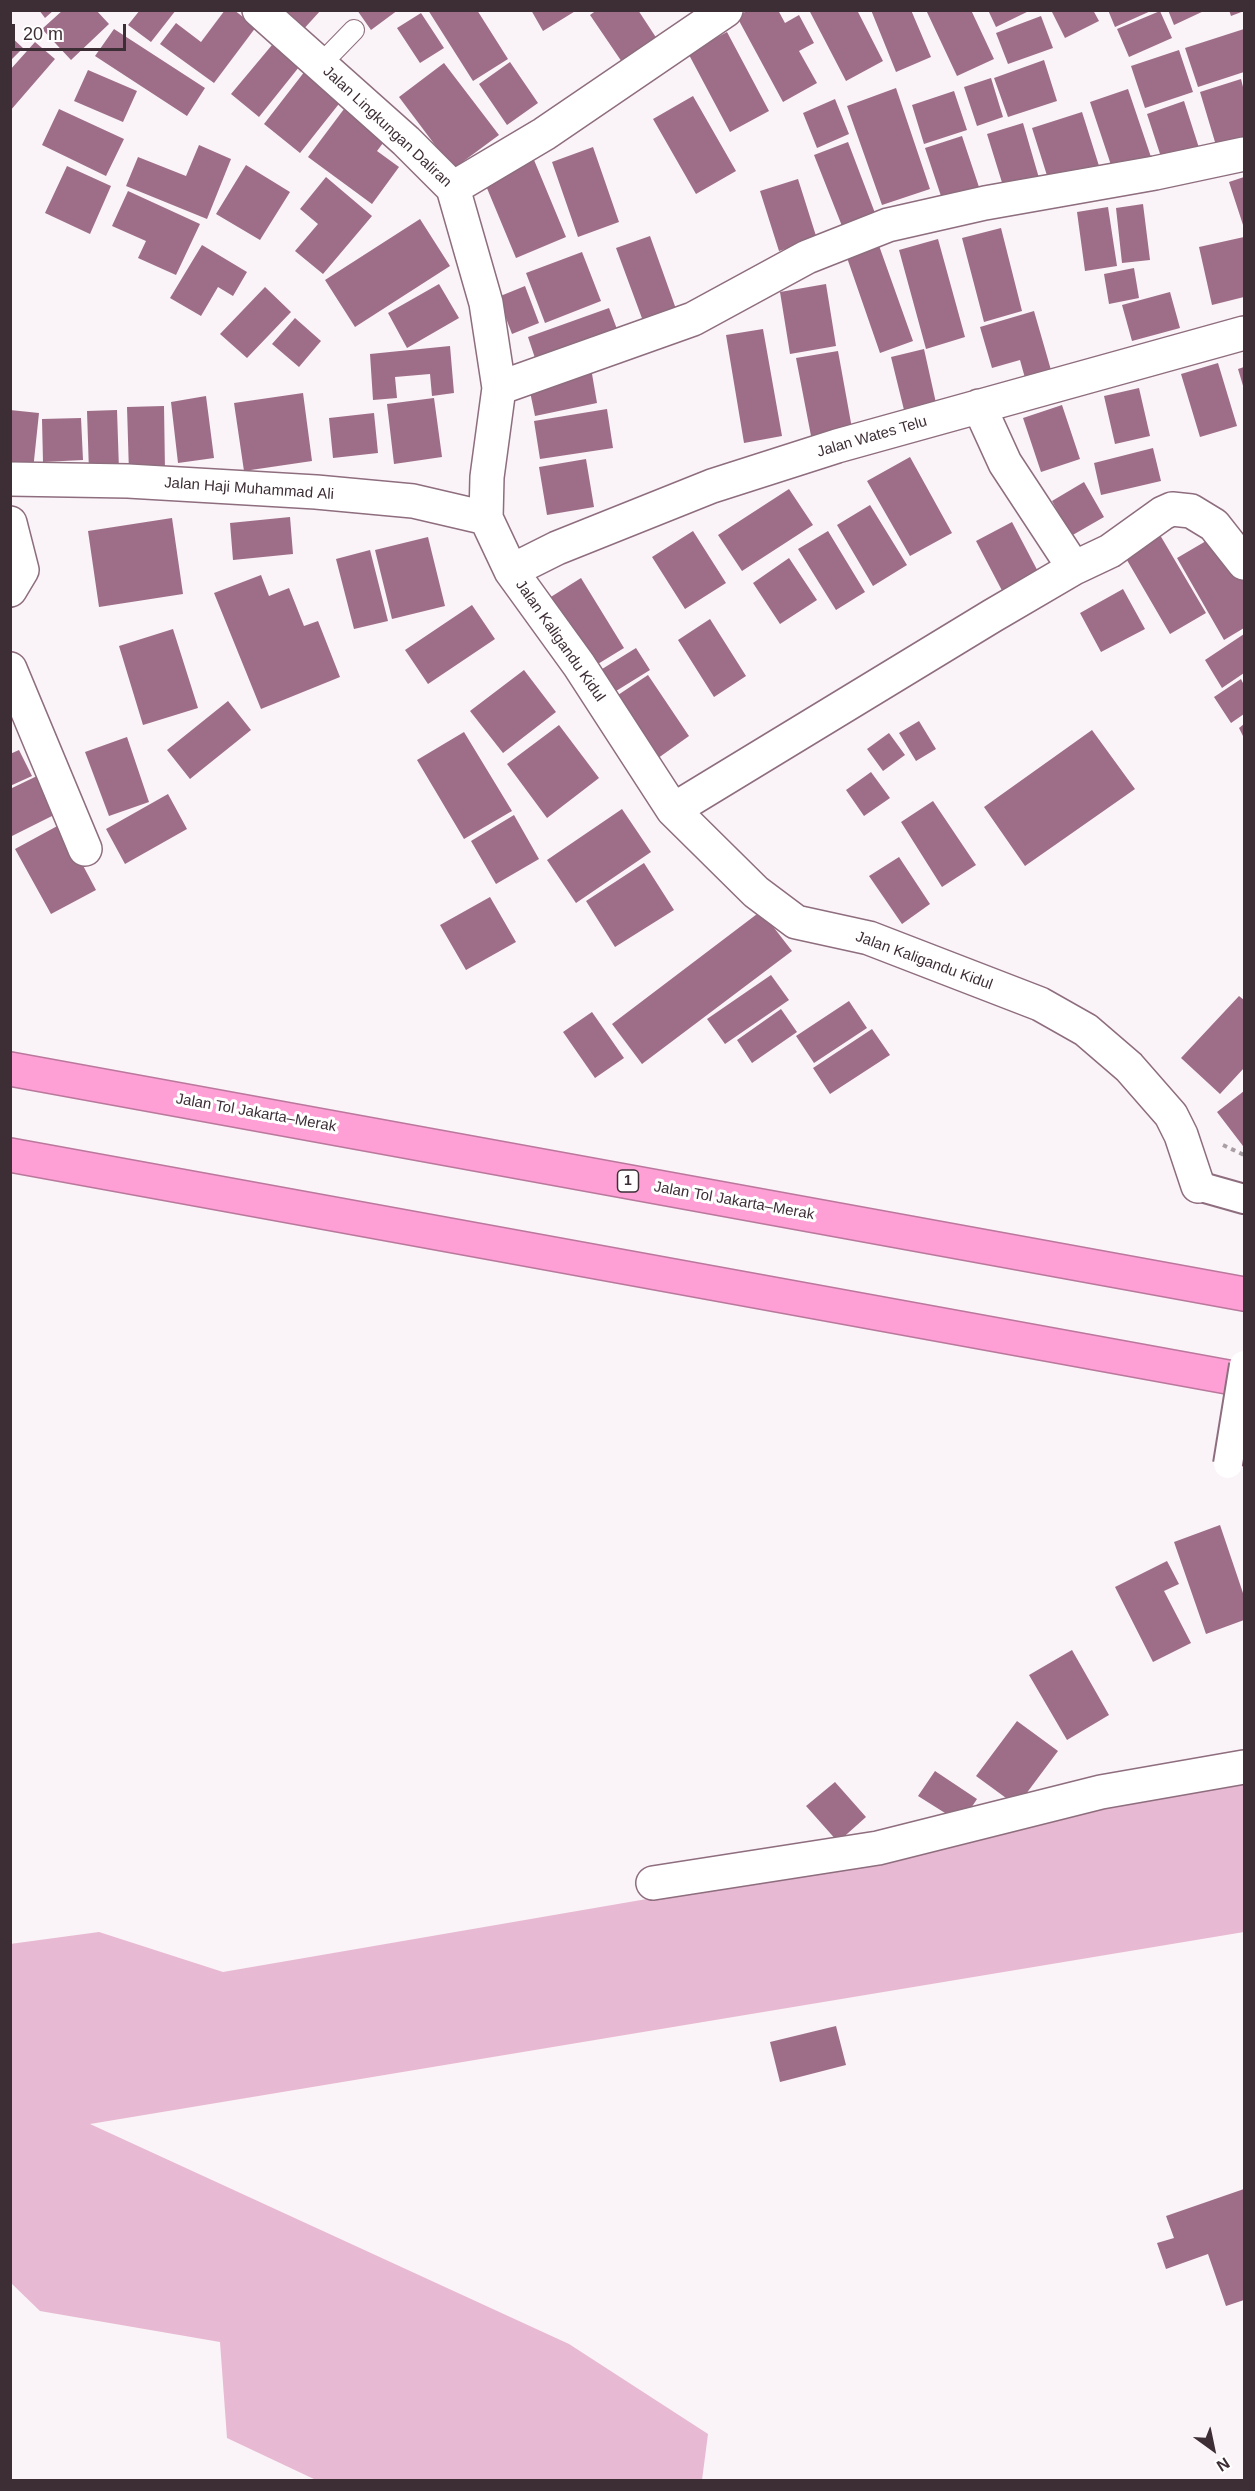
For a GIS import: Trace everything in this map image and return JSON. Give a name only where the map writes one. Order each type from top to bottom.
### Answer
[{"type":"highway","name":"Jalan Tol Jakarta–Merak","points":[[10,1069],[1245,1294]]},
{"type":"highway","points":[[10,1155],[1245,1380]]},
{"type":"street","name":"Jalan Lingkungan Daliran","points":[[259,10],[406,141],[453,188],[486,303],[499,388],[490,446],[486,518]]},
{"type":"street","points":[[453,188],[544,134],[726,10]]},
{"type":"street","points":[[499,388],[693,319],[807,258],[888,225],[985,203],[1155,173],[1245,154]]},
{"type":"street","name":"Jalan Wates Telu","points":[[511,571],[557,548],[712,486],[837,446],[1245,333]]},
{"type":"street","points":[[979,406],[1005,463],[1074,568]]},
{"type":"street","name":"Jalan Haji Muhammad Ali","points":[[10,479],[128,481],[316,492],[412,501],[486,518]]},
{"type":"street","points":[[673,810],[1074,568],[1110,550],[1172,509],[1191,511],[1214,525],[1245,564]]},
{"type":"street","name":"Jalan Kaligandu Kidul","points":[[486,518],[511,571],[579,665],[673,810],[756,892],[796,922],[868,938],[1040,1004],[1086,1030],[1129,1067],[1171,1115],[1184,1143],[1198,1186]]},
{"type":"street","points":[[10,522],[22,570],[10,590]]},
{"type":"street","points":[[10,669],[85,849]]},
{"type":"street","points":[[1198,1186],[1245,1199]]},
{"type":"street","points":[[1236,1465],[1245,1365]]},
{"type":"street","points":[[653,1883],[878,1848],[1101,1792],[1245,1767]]},
{"type":"lane","points":[[320,65],[354,30]]},
{"type":"shaded area","points":[[1244,1777],[1244,1932],[90,2124],[569,2344],[708,2434],[702,2480],[316,2480],[227,2438],[220,2342],[40,2311],[11,2283],[10,1944],[99,1932],[223,1972],[734,1884]]},
{"type":"building","points":[[39,10],[54,10],[45,18]]},
{"type":"building","points":[[63,10],[96,10],[109,24],[71,60],[42,29]]},
{"type":"building","points":[[140,10],[176,10],[151,42],[128,25]]},
{"type":"building","points":[[225,10],[234,10],[256,27],[214,83],[160,44],[176,23],[201,42]]},
{"type":"building","points":[[278,10],[321,10],[301,32]]},
{"type":"building","points":[[357,10],[398,10],[371,30]]},
{"type":"building","points":[[428,10],[477,10],[508,59],[473,81]]},
{"type":"building","points":[[531,10],[577,10],[543,31]]},
{"type":"building","points":[[597,10],[638,10],[659,42],[624,65],[590,15]]},
{"type":"building","points":[[748,10],[778,10],[785,23],[799,15],[814,43],[799,51],[817,83],[783,102],[737,17]]},
{"type":"building","points":[[809,10],[857,10],[883,61],[846,81]]},
{"type":"building","points":[[871,10],[911,10],[931,57],[896,72]]},
{"type":"building","points":[[926,10],[971,10],[994,59],[957,76]]},
{"type":"building","points":[[988,10],[1031,10],[996,27]]},
{"type":"building","points":[[1051,10],[1093,10],[1099,21],[1065,38]]},
{"type":"building","points":[[1108,10],[1153,10],[1115,27]]},
{"type":"building","points":[[1168,10],[1206,10],[1174,25]]},
{"type":"building","points":[[1229,10],[1244,10],[1244,11],[1231,16]]},
{"type":"building","points":[[1160,11],[1172,38],[1129,57],[1117,29]]},
{"type":"building","points":[[421,13],[444,48],[420,63],[397,28]]},
{"type":"building","points":[[1041,16],[1053,48],[1008,64],[996,33]]},
{"type":"building","points":[[114,29],[205,88],[187,116],[95,56]]},
{"type":"building","points":[[1244,29],[1244,72],[1198,87],[1185,48]]},
{"type":"building","points":[[727,32],[769,111],[730,132],[688,53]]},
{"type":"building","points":[[10,36],[23,48],[10,61]]},
{"type":"building","points":[[35,42],[55,59],[10,111],[10,70]]},
{"type":"building","points":[[272,45],[299,67],[259,117],[231,94]]},
{"type":"building","points":[[1179,50],[1193,92],[1145,108],[1131,66]]},
{"type":"building","points":[[1044,60],[1057,101],[1008,117],[994,78]]},
{"type":"building","points":[[510,62],[538,103],[507,125],[479,84]]},
{"type":"building","points":[[444,63],[499,135],[453,169],[399,97]]},
{"type":"building","points":[[88,70],[137,91],[123,122],[74,101]]},
{"type":"building","points":[[305,71],[342,100],[300,153],[264,124]]},
{"type":"building","points":[[991,78],[1003,117],[977,126],[964,87]]},
{"type":"building","points":[[1241,79],[1244,91],[1244,144],[1218,152],[1200,92]]},
{"type":"building","points":[[896,88],[930,189],[882,205],[847,106]]},
{"type":"building","points":[[1128,89],[1151,157],[1113,171],[1090,102]]},
{"type":"building","points":[[954,91],[967,130],[924,144],[912,105]]},
{"type":"building","points":[[693,96],[736,171],[696,194],[653,119]]},
{"type":"building","points":[[835,99],[849,134],[817,148],[803,113]]},
{"type":"building","points":[[1184,101],[1200,151],[1163,163],[1147,114]]},
{"type":"building","points":[[59,109],[124,139],[106,176],[42,145]]},
{"type":"building","points":[[344,109],[386,139],[377,151],[399,167],[372,204],[308,157]]},
{"type":"building","points":[[1082,112],[1100,169],[1050,185],[1032,128]]},
{"type":"building","points":[[1023,123],[1039,178],[1004,189],[987,134]]},
{"type":"building","points":[[962,136],[980,190],[943,202],[925,148]]},
{"type":"building","points":[[848,142],[875,213],[842,226],[814,155]]},
{"type":"building","points":[[199,145],[231,159],[207,219],[126,186],[138,157],[186,176]]},
{"type":"building","points":[[593,147],[619,222],[578,237],[552,162]]},
{"type":"building","points":[[534,160],[566,237],[516,258],[484,181]]},
{"type":"building","points":[[246,165],[290,192],[260,240],[216,214]]},
{"type":"building","points":[[67,166],[111,186],[90,234],[45,213]]},
{"type":"building","points":[[326,177],[372,216],[323,274],[295,251],[318,224],[300,209]]},
{"type":"building","points":[[1244,177],[1244,228],[1229,182]]},
{"type":"building","points":[[798,179],[817,239],[779,251],[760,191]]},
{"type":"building","points":[[128,191],[200,224],[176,275],[138,258],[146,241],[112,226]]},
{"type":"building","points":[[1143,204],[1150,260],[1122,263],[1116,208]]},
{"type":"building","points":[[1108,207],[1117,266],[1085,271],[1077,212]]},
{"type":"building","points":[[420,219],[450,266],[355,327],[325,280]]},
{"type":"building","points":[[1001,228],[1022,311],[984,322],[962,238]]},
{"type":"building","points":[[650,236],[676,309],[643,321],[616,248]]},
{"type":"building","points":[[1244,237],[1244,297],[1212,305],[1199,247]]},
{"type":"building","points":[[938,239],[965,337],[926,349],[899,250]]},
{"type":"building","points":[[877,240],[913,341],[880,353],[845,252]]},
{"type":"building","points":[[202,245],[247,272],[233,296],[218,287],[201,316],[170,298]]},
{"type":"building","points":[[582,252],[601,301],[545,323],[526,273]]},
{"type":"building","points":[[1134,268],[1139,298],[1109,304],[1104,274]]},
{"type":"building","points":[[439,284],[459,318],[407,348],[388,313]]},
{"type":"building","points":[[826,284],[836,346],[790,354],[780,292]]},
{"type":"building","points":[[525,286],[539,323],[512,334],[498,297]]},
{"type":"building","points":[[265,287],[291,312],[247,358],[220,334]]},
{"type":"building","points":[[1170,292],[1180,328],[1132,341],[1122,305]]},
{"type":"building","points":[[609,308],[620,337],[538,367],[528,337]]},
{"type":"building","points":[[1034,311],[1051,370],[1025,378],[1020,360],[992,368],[980,327]]},
{"type":"building","points":[[295,318],[321,341],[299,367],[272,344]]},
{"type":"building","points":[[763,329],[782,436],[744,443],[726,335]]},
{"type":"building","points":[[450,346],[454,393],[432,396],[430,374],[395,377],[397,398],[373,400],[370,354]]},
{"type":"building","points":[[924,349],[936,403],[904,410],[891,357]]},
{"type":"building","points":[[838,351],[853,434],[812,441],[796,358]]},
{"type":"building","points":[[1218,363],[1237,426],[1200,437],[1181,374]]},
{"type":"building","points":[[1244,367],[1244,389],[1238,369]]},
{"type":"building","points":[[591,368],[597,403],[535,416],[528,382]]},
{"type":"building","points":[[1139,388],[1150,436],[1115,444],[1104,396]]},
{"type":"building","points":[[303,393],[312,461],[244,471],[234,403]]},
{"type":"building","points":[[206,396],[214,458],[178,463],[171,402]]},
{"type":"building","points":[[434,398],[442,457],[394,464],[387,404]]},
{"type":"building","points":[[1062,405],[1080,459],[1041,472],[1023,418]]},
{"type":"building","points":[[164,406],[165,471],[129,473],[127,407]]},
{"type":"building","points":[[607,409],[613,448],[540,459],[534,421]]},
{"type":"building","points":[[10,410],[39,413],[33,470],[10,468]]},
{"type":"building","points":[[117,410],[119,470],[89,472],[87,411]]},
{"type":"building","points":[[374,413],[378,453],[333,458],[329,418]]},
{"type":"building","points":[[81,418],[83,460],[43,462],[42,419]]},
{"type":"building","points":[[1153,448],[1161,481],[1101,495],[1094,463]]},
{"type":"building","points":[[910,457],[952,533],[910,556],[867,481]]},
{"type":"building","points":[[586,459],[594,507],[547,515],[539,467]]},
{"type":"building","points":[[1084,482],[1104,517],[1071,536],[1052,501]]},
{"type":"building","points":[[789,489],[813,525],[742,571],[718,535]]},
{"type":"building","points":[[870,505],[907,565],[873,586],[837,525]]},
{"type":"building","points":[[290,517],[293,554],[233,560],[230,523]]},
{"type":"building","points":[[172,518],[183,594],[99,607],[88,531]]},
{"type":"building","points":[[1012,522],[1044,583],[1008,602],[976,541]]},
{"type":"building","points":[[693,531],[726,583],[685,609],[652,557]]},
{"type":"building","points":[[828,531],[865,592],[836,610],[798,549]]},
{"type":"building","points":[[1218,534],[1244,581],[1244,628],[1224,640],[1177,558]]},
{"type":"building","points":[[1160,535],[1206,613],[1170,634],[1124,555]]},
{"type":"building","points":[[428,537],[445,606],[392,619],[375,550]]},
{"type":"building","points":[[370,550],[388,621],[354,629],[336,559]]},
{"type":"building","points":[[789,558],[817,600],[780,624],[753,583]]},
{"type":"building","points":[[261,575],[269,596],[289,588],[304,626],[318,621],[340,677],[261,709],[214,593]]},
{"type":"building","points":[[581,578],[624,648],[588,670],[546,600]]},
{"type":"building","points":[[1123,589],[1145,629],[1101,652],[1080,613]]},
{"type":"building","points":[[472,605],[495,639],[428,684],[405,650]]},
{"type":"building","points":[[710,619],[746,676],[714,697],[678,640]]},
{"type":"building","points":[[173,629],[198,708],[143,725],[119,646]]},
{"type":"building","points":[[1244,634],[1244,673],[1222,688],[1205,660]]},
{"type":"building","points":[[636,648],[650,670],[608,696],[594,674]]},
{"type":"building","points":[[524,670],[556,712],[503,753],[470,711]]},
{"type":"building","points":[[648,675],[689,736],[654,761],[612,699]]},
{"type":"building","points":[[1241,679],[1244,685],[1244,714],[1231,723],[1214,697]]},
{"type":"building","points":[[228,701],[251,730],[190,779],[167,750]]},
{"type":"building","points":[[919,721],[936,749],[916,761],[899,733]]},
{"type":"building","points":[[1244,724],[1244,738],[1239,728]]},
{"type":"building","points":[[559,725],[599,778],[547,818],[507,764]]},
{"type":"building","points":[[1092,730],[1135,789],[1025,866],[984,807]]},
{"type":"building","points":[[464,732],[512,811],[464,839],[417,760]]},
{"type":"building","points":[[889,733],[905,755],[883,771],[867,749]]},
{"type":"building","points":[[127,737],[149,802],[109,816],[85,752]]},
{"type":"building","points":[[19,750],[32,776],[10,786],[10,754]]},
{"type":"building","points":[[871,772],[890,798],[864,816],[846,790]]},
{"type":"building","points":[[37,776],[56,814],[10,837],[10,789]]},
{"type":"building","points":[[168,794],[187,829],[125,864],[106,829]]},
{"type":"building","points":[[933,801],[976,865],[942,887],[901,822]]},
{"type":"building","points":[[622,809],[651,852],[576,903],[547,860]]},
{"type":"building","points":[[514,815],[539,859],[496,884],[471,841]]},
{"type":"building","points":[[61,824],[96,890],[51,914],[15,849]]},
{"type":"building","points":[[899,857],[930,904],[902,924],[869,876]]},
{"type":"building","points":[[644,863],[674,910],[615,947],[586,901]]},
{"type":"building","points":[[490,897],[516,942],[466,970],[440,925]]},
{"type":"building","points":[[761,911],[792,951],[642,1064],[612,1024]]},
{"type":"building","points":[[771,975],[789,1000],[725,1044],[707,1019]]},
{"type":"building","points":[[1239,996],[1244,1000],[1244,1068],[1220,1094],[1181,1058]]},
{"type":"building","points":[[849,1001],[867,1028],[814,1063],[796,1036]]},
{"type":"building","points":[[781,1009],[797,1032],[752,1063],[737,1040]]},
{"type":"building","points":[[592,1012],[624,1058],[595,1078],[563,1032]]},
{"type":"building","points":[[872,1029],[890,1055],[830,1094],[813,1068]]},
{"type":"building","points":[[1244,1091],[1244,1145],[1243,1146],[1217,1112]]},
{"type":"building","points":[[1220,1525],[1244,1596],[1244,1620],[1206,1634],[1174,1542]]},
{"type":"building","points":[[1167,1561],[1179,1584],[1164,1591],[1191,1643],[1153,1662],[1115,1587]]},
{"type":"building","points":[[1072,1650],[1109,1715],[1067,1740],[1029,1675]]},
{"type":"building","points":[[1017,1721],[1058,1751],[1017,1806],[976,1776]]},
{"type":"building","points":[[935,1771],[977,1799],[961,1823],[918,1796]]},
{"type":"building","points":[[835,1782],[866,1817],[838,1842],[806,1806]]},
{"type":"building","points":[[836,2026],[846,2065],[780,2082],[770,2042]]},
{"type":"building","points":[[1244,2189],[1244,2300],[1226,2306],[1208,2254],[1166,2269],[1157,2243],[1174,2238],[1166,2216]]}]
